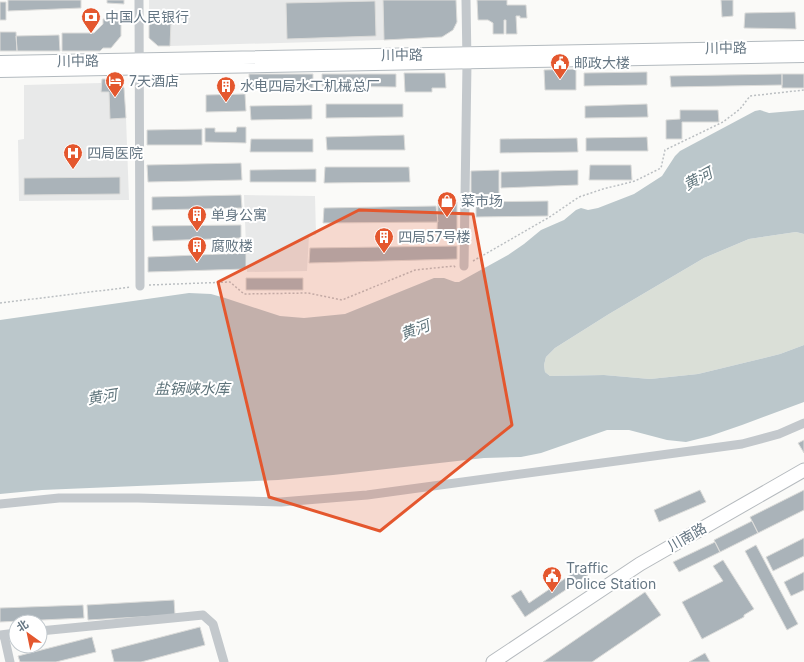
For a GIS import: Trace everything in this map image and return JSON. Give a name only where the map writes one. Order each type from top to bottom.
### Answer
[{"type":"main road","name":"川南路","points":[[493,662],[640,564],[804,470]]},
{"type":"street","points":[[139,0],[140,286]]},
{"type":"street","points":[[464,266],[467,58],[466,0]]},
{"type":"street","name":"川中路","points":[[467,58],[804,47]]},
{"type":"street","name":"川中路","points":[[0,71],[140,64],[467,58],[804,56]]},
{"type":"street","name":"川中路","points":[[0,62],[140,64]]},
{"type":"street","points":[[0,504],[59,498],[146,498],[280,502],[367,495],[742,444],[779,434],[804,423]]},
{"type":"street","points":[[48,630],[203,615],[212,624],[224,662]]},
{"type":"street","points":[[2,635],[10,662]]},
{"type":"path","points":[[0,303],[140,286],[230,282],[244,294],[308,293],[342,300],[415,270],[454,266],[457,270],[548,218],[579,197],[635,181],[661,168],[665,150],[724,122],[740,109],[750,96],[804,90]]},
{"type":"highlighted area","points":[[359,210],[473,214],[512,425],[380,531],[269,497],[218,282]]},
{"type":"shaded area","name":"水电四局水工机械总厂","points":[[149,0],[383,0],[384,40],[170,46],[171,23],[149,23]]},
{"type":"shaded area","name":"四局医院","points":[[101,83],[101,92],[109,92],[110,119],[126,118],[129,200],[19,201],[18,140],[24,139],[24,85]]},
{"type":"shaded area","points":[[244,195],[315,196],[316,235],[309,235],[307,271],[247,272]]},
{"type":"shaded area","points":[[796,232],[804,234],[804,345],[780,354],[698,374],[650,379],[604,375],[550,376],[545,372],[544,365],[546,357],[555,348],[704,258],[749,239]]},
{"type":"water","name":"盐锅峡水库","points":[[760,110],[769,113],[804,110],[804,234],[796,232],[749,239],[704,258],[555,348],[546,357],[544,365],[545,372],[550,376],[604,375],[650,379],[698,374],[780,354],[804,345],[804,402],[710,436],[686,442],[667,440],[629,430],[607,430],[541,453],[521,457],[484,458],[278,480],[42,490],[0,494],[0,320],[189,293],[211,294],[280,316],[304,318],[345,314],[434,278],[444,278],[459,282],[508,255],[541,230],[564,220],[576,210],[581,208],[588,210],[598,208],[634,194],[662,176],[680,151],[755,111]]},
{"type":"building","points":[[8,0],[81,0],[81,8],[8,11]]},
{"type":"building","points":[[107,0],[124,0],[124,4],[107,3]]},
{"type":"building","points":[[383,0],[456,0],[457,22],[453,30],[442,37],[384,40]]},
{"type":"building","points":[[477,0],[507,0],[507,5],[526,5],[527,18],[520,18],[520,16],[516,16],[517,34],[506,34],[506,20],[504,20],[504,34],[493,34],[493,23],[488,20],[478,20]]},
{"type":"building","points":[[721,0],[733,0],[733,16],[722,17]]},
{"type":"building","points":[[375,1],[376,36],[287,39],[286,3]]},
{"type":"building","points":[[0,2],[6,2],[6,20],[0,20]]},
{"type":"building","points":[[795,12],[796,29],[744,28],[745,13]]},
{"type":"building","name":"中国人民银行","points":[[103,19],[121,19],[121,36],[111,48],[103,48],[100,51],[62,51],[62,33],[94,33],[103,24]]},
{"type":"building","points":[[171,22],[170,46],[158,46],[149,38],[149,23]]},
{"type":"building","points":[[0,32],[16,32],[17,51],[0,51]]},
{"type":"building","points":[[59,35],[60,51],[17,51],[16,36]]},
{"type":"building","name":"邮政大楼","points":[[576,69],[576,90],[545,90],[544,70]]},
{"type":"building","points":[[647,72],[647,85],[584,86],[584,73]]},
{"type":"building","points":[[404,73],[445,73],[446,88],[432,88],[432,92],[405,92]]},
{"type":"building","points":[[249,74],[313,74],[313,88],[249,88]]},
{"type":"building","points":[[322,74],[396,74],[396,87],[322,86]]},
{"type":"building","points":[[782,74],[804,74],[804,88],[782,88]]},
{"type":"building","points":[[782,74],[782,85],[671,87],[670,76]]},
{"type":"building","points":[[102,79],[113,79],[121,83],[124,88],[126,118],[110,119],[109,92],[101,92]]},
{"type":"building","name":"水电四局水工机械总厂","points":[[245,94],[246,111],[206,112],[206,95]]},
{"type":"building","points":[[326,104],[403,104],[403,117],[326,118]]},
{"type":"building","points":[[647,104],[648,117],[585,118],[585,106]]},
{"type":"building","points":[[312,105],[312,119],[251,120],[250,106]]},
{"type":"building","points":[[680,110],[718,110],[719,122],[682,122],[682,139],[666,139],[666,120],[680,119]]},
{"type":"building","points":[[237,127],[246,127],[246,143],[205,142],[205,128],[215,128],[215,132],[236,132]]},
{"type":"building","points":[[202,129],[202,145],[147,145],[147,130]]},
{"type":"building","points":[[404,135],[405,150],[327,150],[326,137]]},
{"type":"building","points":[[647,137],[648,151],[586,151],[586,138]]},
{"type":"building","points":[[577,138],[578,152],[500,153],[500,139]]},
{"type":"building","points":[[251,139],[313,139],[313,152],[250,152]]},
{"type":"building","points":[[241,163],[242,180],[148,182],[147,165]]},
{"type":"building","points":[[590,165],[631,165],[632,180],[589,180]]},
{"type":"building","points":[[325,167],[409,167],[410,182],[324,183]]},
{"type":"building","points":[[316,169],[316,182],[250,182],[250,170]]},
{"type":"building","points":[[499,170],[499,194],[471,195],[471,171]]},
{"type":"building","points":[[578,170],[578,185],[501,188],[501,172]]},
{"type":"building","points":[[120,177],[120,194],[24,195],[24,178]]},
{"type":"building","points":[[241,195],[242,208],[152,210],[152,197]]},
{"type":"building","points":[[548,201],[548,216],[476,217],[476,202]]},
{"type":"building","name":"菜市场","points":[[438,202],[457,202],[457,233],[437,233]]},
{"type":"building","points":[[436,206],[438,222],[323,223],[324,208]]},
{"type":"building","name":"单身公寓","points":[[241,225],[241,238],[153,241],[152,226]]},
{"type":"building","name":"四局57号楼","points":[[457,246],[457,259],[309,263],[310,248]]},
{"type":"building","name":"腐败楼","points":[[246,253],[246,269],[148,272],[148,257]]},
{"type":"building","points":[[246,278],[303,278],[303,290],[246,290]]},
{"type":"building","points":[[804,440],[804,453],[798,443]]},
{"type":"building","points":[[700,490],[706,502],[659,522],[654,510]]},
{"type":"building","points":[[804,490],[804,510],[758,533],[750,517]]},
{"type":"building","points":[[752,521],[758,533],[720,552],[714,540]]},
{"type":"building","points":[[804,538],[804,556],[773,571],[766,557]]},
{"type":"building","points":[[715,542],[720,552],[679,572],[673,562]]},
{"type":"building","points":[[756,545],[798,624],[787,630],[745,551]]},
{"type":"building","points":[[723,560],[754,609],[744,615],[744,617],[702,639],[682,602],[723,581],[713,566]]},
{"type":"building","name":"Traffic Police Station","points":[[582,567],[588,575],[525,617],[511,596],[521,590],[529,603]]},
{"type":"building","points":[[804,572],[804,590],[791,596],[784,582]]},
{"type":"building","points":[[645,592],[661,615],[592,662],[543,662]]},
{"type":"building","points":[[174,600],[175,615],[88,620],[87,605]]},
{"type":"building","points":[[83,605],[84,618],[48,620],[48,614],[8,614],[8,622],[0,622],[0,608]]},
{"type":"building","points":[[200,627],[205,645],[141,662],[114,662],[111,650]]},
{"type":"building","points":[[92,637],[96,652],[56,662],[20,662],[18,656],[26,654],[48,654],[48,648]]},
{"type":"building","points":[[705,653],[710,662],[689,662]]},
{"type":"place","name":"中国人民银行","points":[[91,34]]},
{"type":"place","name":"邮政大楼","points":[[560,80]]},
{"type":"place","name":"7天酒店","points":[[115,98]]},
{"type":"place","name":"水电四局水工机械总厂","points":[[226,103]]},
{"type":"place","name":"四局医院","points":[[73,170]]},
{"type":"place","name":"菜市场","points":[[447,218]]},
{"type":"place","name":"单身公寓","points":[[197,232]]},
{"type":"place","name":"四局57号楼","points":[[384,254]]},
{"type":"place","name":"腐败楼","points":[[197,263]]},
{"type":"place","name":"Traffic Police Station","points":[[552,593]]},
{"type":"water label","name":"黄河","points":[[698,179]]},
{"type":"water label","name":"黄河","points":[[415,330]]},
{"type":"water label","name":"黄河","points":[[102,397]]}]
